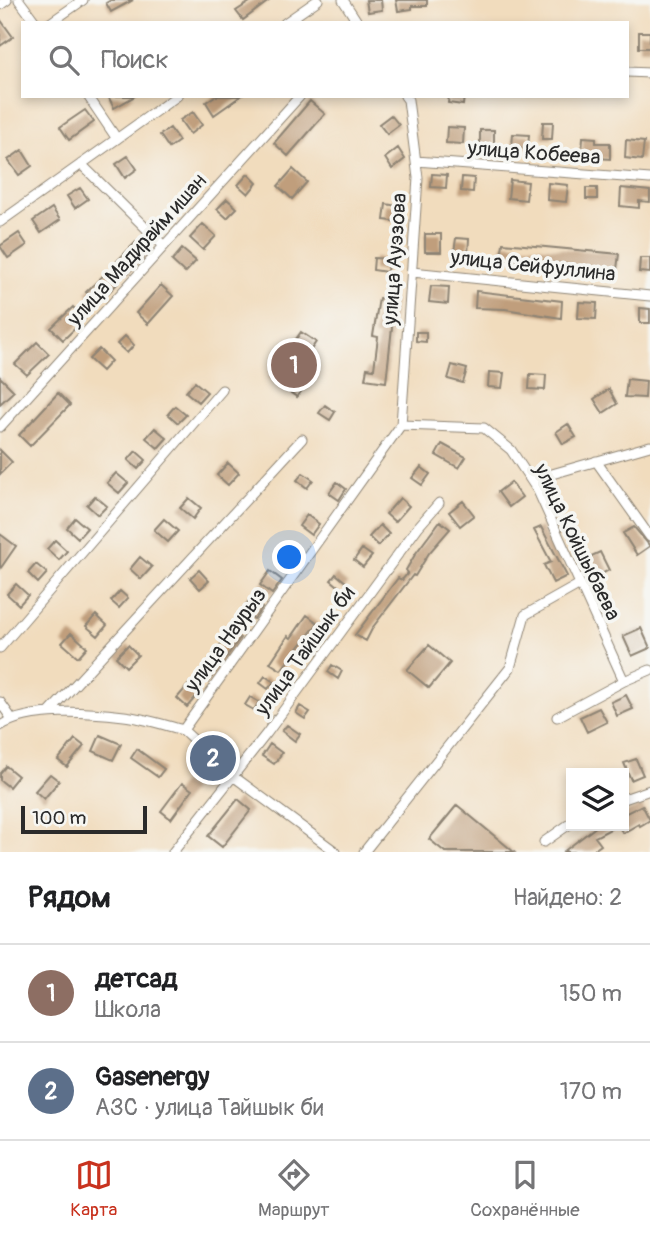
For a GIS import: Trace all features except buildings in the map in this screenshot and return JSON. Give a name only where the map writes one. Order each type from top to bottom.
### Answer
[{"type":"street","points":[[0,5],[7,0]]},
{"type":"street","points":[[19,0],[35,21]]},
{"type":"street","points":[[53,21],[83,0]]},
{"type":"street","points":[[288,21],[318,0]]},
{"type":"street","points":[[343,0],[357,21]]},
{"type":"street","points":[[629,72],[650,73]]},
{"type":"street","points":[[89,98],[117,139]]},
{"type":"street","points":[[0,222],[174,98]]},
{"type":"street","name":"улица Мадирайм ишан","points":[[0,427],[298,98]]},
{"type":"street","name":"улица Ауэзова","points":[[401,425],[418,178],[406,98]]},
{"type":"street","name":"улица Кобеева","points":[[416,161],[650,179]]},
{"type":"street","points":[[81,164],[164,246]]},
{"type":"street","name":"улица Сейфуллина","points":[[412,272],[650,296]]},
{"type":"street","points":[[0,648],[222,390]]},
{"type":"street","name":"улица Койшыбаева","points":[[401,425],[484,428],[511,450],[538,491],[624,681]]},
{"type":"street","name":"улица Наурыз","points":[[183,730],[401,425]]},
{"type":"street","points":[[49,713],[302,439]]},
{"type":"street","points":[[530,480],[650,446]]},
{"type":"street","points":[[596,461],[650,537]]},
{"type":"street","name":"улица Тайшык би","points":[[173,852],[233,776],[418,527],[439,503]]},
{"type":"street","points":[[364,852],[510,668],[525,615],[580,584]]},
{"type":"street","points":[[557,717],[650,670]]},
{"type":"street","points":[[0,702],[12,719]]},
{"type":"street","points":[[0,726],[12,719],[49,713],[126,716],[183,730],[233,776],[336,852]]},
{"type":"street","points":[[629,797],[650,790]]},
{"type":"street","points":[[544,842],[566,827]]},
{"type":"place","name":"детсад","points":[[294,365]]},
{"type":"place","name":"Gasenergy","points":[[213,758]]}]
